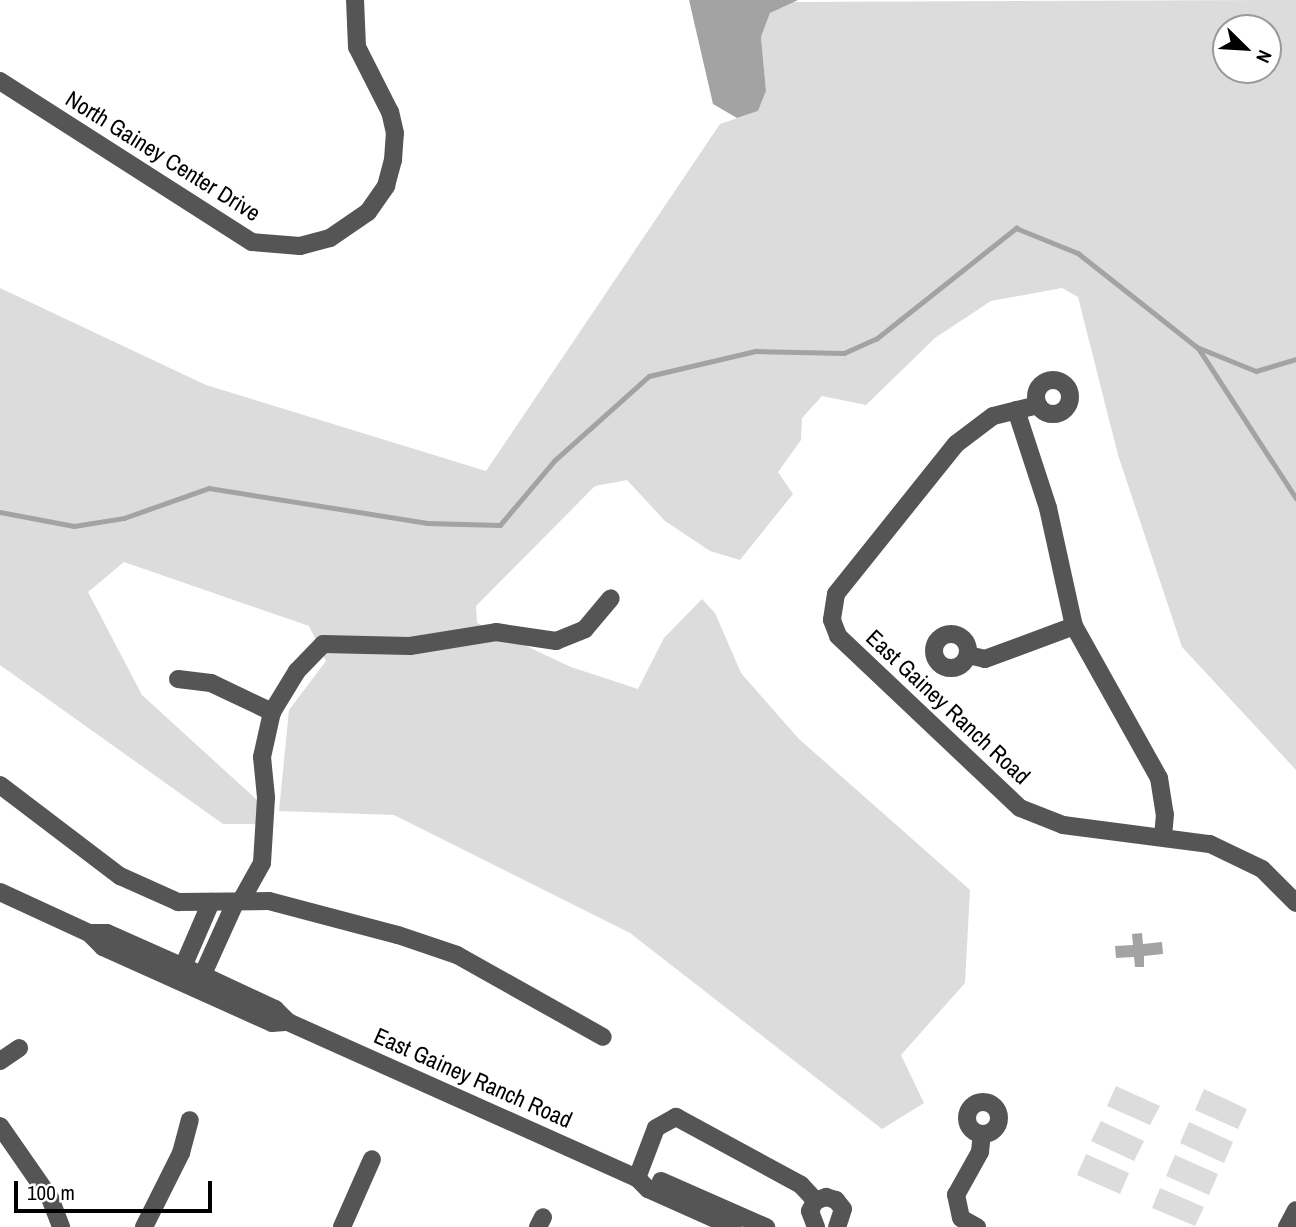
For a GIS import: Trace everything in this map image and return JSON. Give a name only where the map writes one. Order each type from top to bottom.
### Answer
[{"type":"street","name":"North Gainey Center Drive","points":[[0,81],[252,242],[300,246],[330,238],[350,227],[378,200],[393,160],[395,133],[390,112],[357,47],[355,0]]},
{"type":"street","name":"East Gainey Ranch Road","points":[[1038,405],[976,425],[956,444],[836,594],[832,620],[853,653],[1020,808],[1063,825],[1210,844],[1240,856],[1270,876],[1296,903]]},
{"type":"street","points":[[1016,410],[1048,508],[1074,626],[1159,778],[1166,814],[1163,837]]},
{"type":"street","points":[[199,982],[239,901],[262,863],[266,797],[262,757],[272,712],[297,671],[323,644],[410,646],[496,632],[556,641],[584,629],[611,598]]},
{"type":"street","points":[[968,655],[985,659],[1074,626]]},
{"type":"street","points":[[178,679],[211,684],[272,712]]},
{"type":"street","points":[[0,785],[120,876],[178,902],[269,901],[457,955],[603,1037]]},
{"type":"street","name":"East Gainey Ranch Road","points":[[0,892],[89,933],[103,947],[199,982],[272,1023],[288,1023],[637,1178],[653,1178],[735,1223],[766,1227]]},
{"type":"street","points":[[180,973],[211,902]]},
{"type":"street","points":[[0,1061],[19,1048]]},
{"type":"street","points":[[637,1178],[656,1128],[676,1117],[801,1185],[816,1200]]},
{"type":"street","points":[[144,1227],[181,1153],[190,1120]]},
{"type":"street","points":[[0,1126],[50,1198],[61,1227]]},
{"type":"street","points":[[977,1227],[961,1218],[956,1195],[980,1152],[982,1134]]},
{"type":"street","points":[[342,1227],[372,1159]]},
{"type":"street","points":[[816,1200],[831,1198],[840,1204],[843,1215],[837,1227]]},
{"type":"street","points":[[816,1200],[810,1211],[816,1227]]},
{"type":"street","points":[[1287,1227],[1296,1210]]},
{"type":"shaded area","points":[[689,0],[798,0],[770,13],[761,37],[766,91],[758,111],[737,118],[713,104]]},
{"type":"shaded area","points":[[1296,0],[1296,770],[1182,647],[1118,455],[1078,297],[1062,288],[991,301],[935,338],[866,405],[822,396],[802,418],[801,440],[778,472],[793,494],[740,560],[710,551],[665,521],[627,480],[595,486],[476,606],[477,623],[571,667],[638,689],[664,638],[702,599],[715,613],[741,673],[799,739],[970,890],[965,983],[901,1055],[924,1103],[882,1129],[630,933],[394,815],[279,811],[289,710],[326,661],[309,626],[124,562],[88,592],[142,695],[257,800],[257,824],[223,824],[0,665],[0,288],[206,385],[486,471],[720,124],[758,111],[766,91],[761,37],[770,13],[788,2]]},
{"type":"shaded area","points":[[1142,933],[1143,944],[1162,942],[1163,954],[1144,956],[1144,967],[1135,967],[1134,957],[1116,958],[1115,946],[1133,945],[1132,934]]},
{"type":"shaded area","points":[[1116,1086],[1160,1106],[1150,1125],[1107,1106]]},
{"type":"shaded area","points":[[1204,1089],[1247,1109],[1238,1129],[1195,1110]]},
{"type":"shaded area","points":[[1101,1121],[1144,1141],[1134,1161],[1091,1141]]},
{"type":"shaded area","points":[[1189,1122],[1233,1142],[1224,1163],[1180,1143]]},
{"type":"shaded area","points":[[1086,1154],[1129,1173],[1120,1194],[1077,1175]]},
{"type":"shaded area","points":[[1175,1155],[1218,1174],[1209,1195],[1166,1176]]},
{"type":"shaded area","points":[[1160,1188],[1204,1207],[1195,1226],[1152,1208]]},
{"type":"waterway","points":[[0,512],[74,526],[124,518],[209,488],[427,523],[500,525],[554,461],[649,376],[756,351],[844,353],[876,339],[1016,228],[1078,253],[1197,347],[1256,371],[1296,359]]},
{"type":"waterway","points":[[1199,349],[1296,498]]}]
